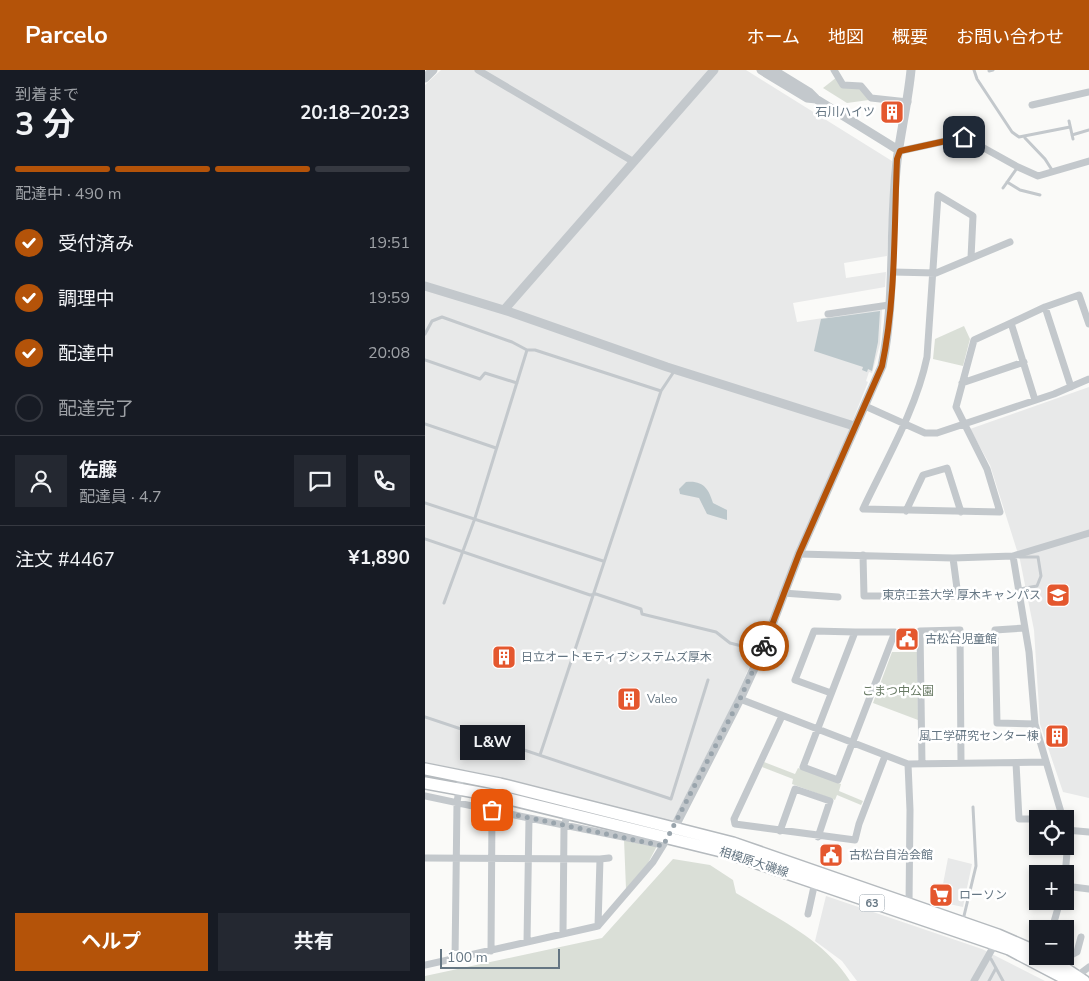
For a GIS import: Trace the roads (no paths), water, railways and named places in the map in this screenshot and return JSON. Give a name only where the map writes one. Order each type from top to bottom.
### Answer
[{"type":"main road","name":"相模原大磯線","points":[[425,769],[461,775],[725,852],[995,944],[1029,954]]},
{"type":"main road","name":"相模原大磯線","points":[[425,782],[569,807]]},
{"type":"main road","name":"相模原大磯線","points":[[669,837],[733,844],[963,922],[1029,952]]},
{"type":"main road","name":"相模原大磯線","points":[[1054,965],[1077,979]]},
{"type":"main road","name":"相模原大磯線","points":[[1060,965],[1077,979]]},
{"type":"street","points":[[425,78],[433,70]]},
{"type":"street","points":[[478,70],[635,162]]},
{"type":"street","points":[[504,310],[714,70]]},
{"type":"street","points":[[761,70],[782,76]]},
{"type":"street","points":[[773,70],[809,92],[815,99],[900,151],[964,137],[1038,176],[1052,170],[1089,161]]},
{"type":"street","points":[[834,70],[843,85],[861,86],[871,98],[908,102]]},
{"type":"street","points":[[425,965],[598,926],[653,862],[669,837],[740,699],[762,651],[799,554],[882,366],[892,272],[897,159],[908,102],[911,70]]},
{"type":"street","points":[[1036,106],[1078,91],[1089,92]]},
{"type":"street","points":[[971,258],[973,216],[938,195],[927,357],[918,390],[863,509],[1000,512],[987,469],[956,407],[973,340],[1045,307],[1079,295],[1089,324]]},
{"type":"street","points":[[892,272],[932,274],[1010,242]]},
{"type":"street","points":[[425,286],[504,310],[675,369],[854,426]]},
{"type":"street","points":[[832,311],[889,305]]},
{"type":"street","points":[[1045,307],[1071,387]]},
{"type":"street","points":[[1011,323],[1035,400]]},
{"type":"street","points":[[962,383],[1023,362]]},
{"type":"street","points":[[865,406],[925,433],[937,433],[1035,400],[1089,379]]},
{"type":"street","points":[[906,511],[923,475],[947,468],[961,512]]},
{"type":"street","points":[[799,554],[953,558],[1013,556],[1089,533]]},
{"type":"street","points":[[863,555],[864,596],[958,596],[953,558]]},
{"type":"street","points":[[1013,556],[1025,628],[1035,724],[1060,810]]},
{"type":"street","points":[[783,593],[839,597]]},
{"type":"street","points":[[1025,628],[995,630],[997,724],[1035,724]]},
{"type":"street","points":[[922,764],[920,631],[961,630],[961,763]]},
{"type":"street","points":[[831,693],[795,680],[814,631],[895,632],[840,779],[838,780],[803,767],[855,632]]},
{"type":"street","points":[[740,699],[908,764],[1046,762]]},
{"type":"street","points":[[783,716],[733,819],[735,824],[855,840],[859,824],[885,756]]},
{"type":"street","points":[[1016,763],[1019,819],[1029,819]]},
{"type":"street","points":[[908,764],[911,810],[909,904]]},
{"type":"street","points":[[455,959],[457,803],[461,775]]},
{"type":"street","points":[[780,831],[795,789],[830,801],[818,836]]},
{"type":"street","points":[[425,796],[564,826],[669,837]]},
{"type":"street","points":[[563,933],[564,826],[569,807]]},
{"type":"street","points":[[491,951],[492,810]]},
{"type":"street","points":[[527,942],[529,818]]},
{"type":"street","points":[[1074,830],[1089,832]]},
{"type":"street","points":[[425,858],[527,860],[609,858]]},
{"type":"street","points":[[598,926],[600,859]]},
{"type":"street","points":[[808,914],[815,882]]},
{"type":"street","points":[[1074,887],[1089,889]]},
{"type":"street","points":[[1074,954],[1077,952],[1081,937]]},
{"type":"street","points":[[974,981],[995,944]]},
{"type":"street","points":[[1077,979],[1089,967]]},
{"type":"lane","points":[[974,70],[977,79],[1012,132],[1019,137],[1070,126]]},
{"type":"lane","points":[[1069,121],[1072,137],[1089,130]]},
{"type":"lane","points":[[1025,137],[1045,159],[1052,170]]},
{"type":"lane","points":[[1003,188],[1018,167]]},
{"type":"lane","points":[[1007,182],[1020,190],[1040,195]]},
{"type":"lane","points":[[1033,199],[1034,193]]},
{"type":"lane","points":[[425,334],[432,321],[441,317],[512,342],[527,350],[535,350],[661,391]]},
{"type":"lane","points":[[444,604],[461,551],[475,518],[527,350]]},
{"type":"lane","points":[[425,360],[480,379],[485,373],[517,383]]},
{"type":"lane","points":[[540,755],[661,391],[675,369]]},
{"type":"lane","points":[[425,424],[497,448]]},
{"type":"lane","points":[[425,503],[603,561]]},
{"type":"lane","points":[[425,539],[641,609],[642,614],[716,632],[730,643],[762,651]]},
{"type":"lane","points":[[1013,556],[1038,558],[1041,576],[1037,586],[1019,589]]},
{"type":"lane","points":[[425,717],[671,799],[708,680]]},
{"type":"lane","points":[[963,922],[976,866],[973,807]]},
{"type":"lane","points":[[987,956],[991,959],[1003,981]]},
{"type":"lane","points":[[989,981],[996,968]]},
{"type":"place","name":"石川ハイツ","points":[[892,112]]},
{"type":"place","name":"東京工芸大学 厚木キャンパス","points":[[1058,595]]},
{"type":"place","name":"古松台児童館","points":[[907,639]]},
{"type":"place","name":"日立オートモティブシステムズ厚木","points":[[504,657]]},
{"type":"place","name":"Valeo","points":[[629,699]]},
{"type":"place","name":"風工学研究センター棟","points":[[1057,736]]},
{"type":"place","name":"L&W","points":[[492,810]]},
{"type":"place","name":"古松台自治会館","points":[[831,855]]},
{"type":"place","name":"ローソン","points":[[941,895]]},
{"type":"park label","name":"こまつ中公園","points":[[898,691]]}]
